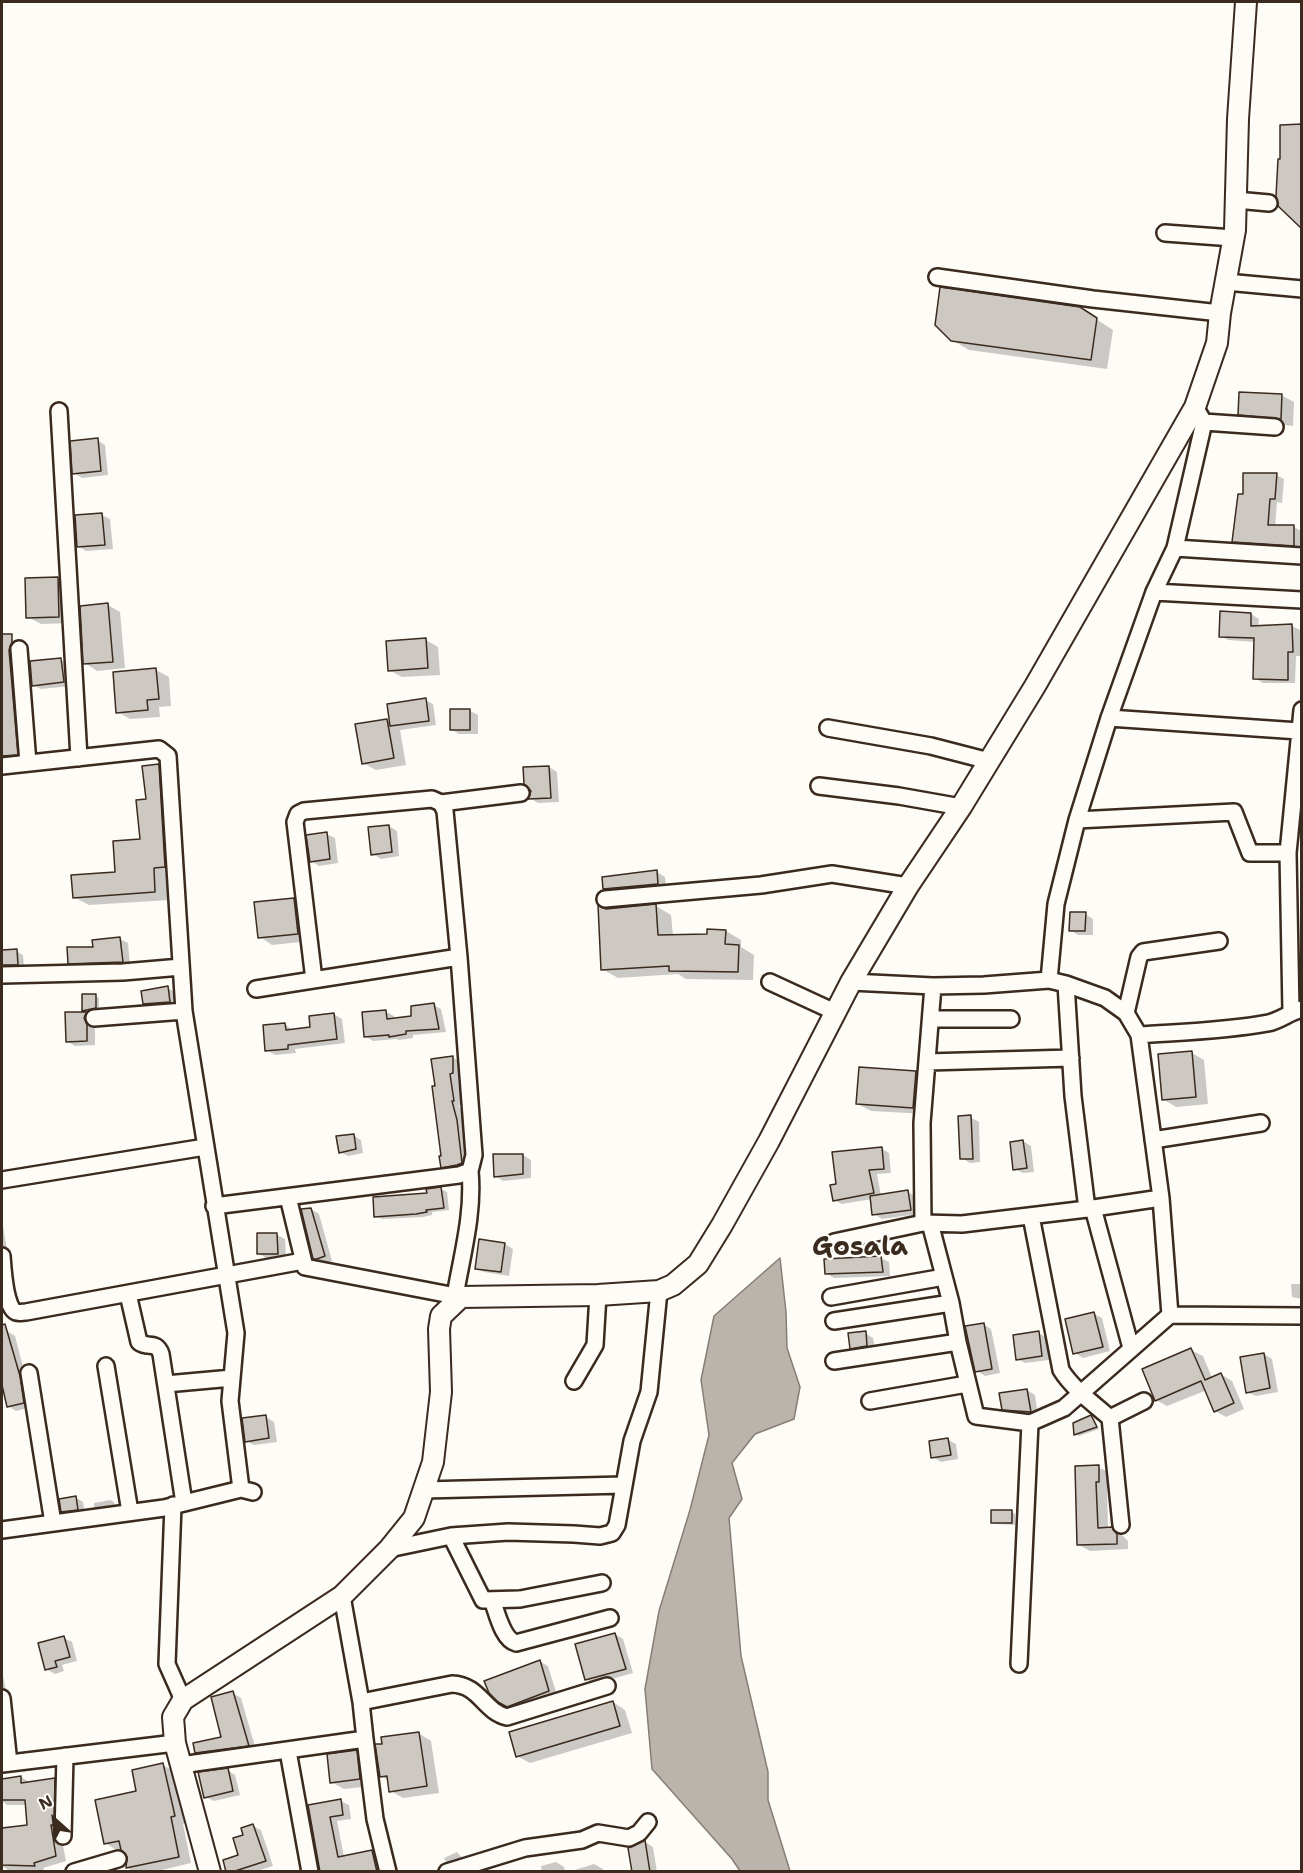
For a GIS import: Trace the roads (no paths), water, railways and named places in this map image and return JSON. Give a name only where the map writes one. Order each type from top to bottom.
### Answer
[{"type":"main road","points":[[210,1872],[175,1743],[173,1717],[183,1700],[342,1596],[389,1549],[414,1518],[433,1462],[441,1392],[439,1329],[441,1316],[458,1297],[598,1295],[659,1291],[673,1285],[698,1264],[769,1141],[851,982],[908,886],[989,762],[1200,415],[1217,343],[1233,238],[1246,2]]},
{"type":"street","points":[[1236,200],[1269,203]]},
{"type":"street","points":[[1165,233],[1233,238]]},
{"type":"street","points":[[937,277],[1093,299],[1220,313]]},
{"type":"street","points":[[1226,282],[1302,289]]},
{"type":"street","points":[[59,411],[79,758]]},
{"type":"street","points":[[1048,980],[1056,904],[1077,820],[1108,718],[1154,592],[1175,548],[1200,415],[1275,427]]},
{"type":"street","points":[[1175,548],[1302,556]]},
{"type":"street","points":[[1154,592],[1302,600]]},
{"type":"street","points":[[19,649],[28,763]]},
{"type":"street","points":[[1139,1035],[1271,1023],[1296,1010],[1288,853],[1302,710]]},
{"type":"street","points":[[1108,718],[1299,731]]},
{"type":"street","points":[[828,728],[931,746],[989,762]]},
{"type":"street","points":[[2,766],[159,749],[168,756],[184,1011],[236,1333],[230,1401],[247,1490],[179,1504],[2,1530]]},
{"type":"street","points":[[819,786],[899,796],[961,807]]},
{"type":"street","points":[[314,980],[295,822],[298,814],[304,811],[432,800],[441,803],[521,793]]},
{"type":"street","points":[[288,1197],[305,1267],[458,1297],[470,1215],[472,1193],[470,1171],[474,1155],[459,957],[445,811],[441,803]]},
{"type":"street","points":[[1077,820],[1234,812],[1250,853],[1288,853]]},
{"type":"street","points":[[605,899],[761,885],[832,874],[908,886]]},
{"type":"street","points":[[1126,1013],[1139,957],[1143,952],[1219,941]]},
{"type":"street","points":[[256,989],[459,957]]},
{"type":"street","points":[[2,975],[123,972],[181,967]]},
{"type":"street","points":[[851,982],[933,986],[1048,980],[1105,998],[1126,1013],[1139,1035],[1161,1198],[1170,1315]]},
{"type":"street","points":[[770,982],[835,1012]]},
{"type":"street","points":[[1066,984],[1073,1096],[1090,1209],[1131,1348]]},
{"type":"street","points":[[933,986],[922,1123],[926,1223],[951,1303],[967,1384],[976,1416],[1030,1423],[1064,1408],[1170,1315],[1302,1316]]},
{"type":"street","points":[[94,1018],[184,1011]]},
{"type":"street","points":[[931,1018],[1011,1019]]},
{"type":"street","points":[[927,1062],[1071,1058]]},
{"type":"street","points":[[1153,1140],[1261,1123]]},
{"type":"street","points":[[2,1180],[205,1147]]},
{"type":"street","points":[[214,1206],[459,1175],[470,1171]]},
{"type":"street","points":[[834,1242],[926,1223],[962,1224],[1161,1198]]},
{"type":"street","points":[[1031,1216],[1061,1370],[1070,1384],[1110,1418],[1120,1525]]},
{"type":"street","points":[[2,1256],[8,1301],[16,1312],[128,1294],[303,1261]]},
{"type":"street","points":[[831,1297],[944,1277]]},
{"type":"street","points":[[389,1549],[451,1536],[508,1532],[606,1536],[612,1533],[616,1525],[632,1442],[649,1392],[659,1291]]},
{"type":"street","points":[[128,1294],[137,1338],[143,1345],[159,1347],[166,1384],[179,1504],[167,1664],[183,1700]]},
{"type":"street","points":[[574,1381],[595,1345],[598,1295]]},
{"type":"street","points":[[834,1321],[951,1303]]},
{"type":"street","points":[[834,1361],[958,1342]]},
{"type":"street","points":[[105,1366],[130,1512]]},
{"type":"street","points":[[29,1373],[53,1523]]},
{"type":"street","points":[[166,1384],[232,1378]]},
{"type":"street","points":[[870,1401],[967,1384]]},
{"type":"street","points":[[1110,1418],[1144,1401]]},
{"type":"street","points":[[1019,1664],[1030,1423]]},
{"type":"street","points":[[423,1490],[623,1485]]},
{"type":"street","points":[[451,1536],[483,1600],[520,1599],[602,1583]]},
{"type":"street","points":[[342,1596],[361,1702],[375,1819],[388,1872]]},
{"type":"street","points":[[492,1600],[507,1637],[511,1642],[516,1643],[610,1618]]},
{"type":"street","points":[[361,1702],[461,1684],[471,1688],[494,1711],[507,1717],[607,1686]]},
{"type":"street","points":[[2,1698],[5,1763],[175,1743]]},
{"type":"street","points":[[181,1765],[365,1739]]},
{"type":"street","points":[[288,1751],[310,1872]]},
{"type":"street","points":[[63,1836],[65,1756]]},
{"type":"street","points":[[447,1872],[525,1848],[582,1840],[598,1833],[628,1838],[639,1833],[648,1822]]},
{"type":"street","points":[[74,1872],[118,1859]]},
{"type":"district","name":"Gosala","points":[[860,1248]]}]
